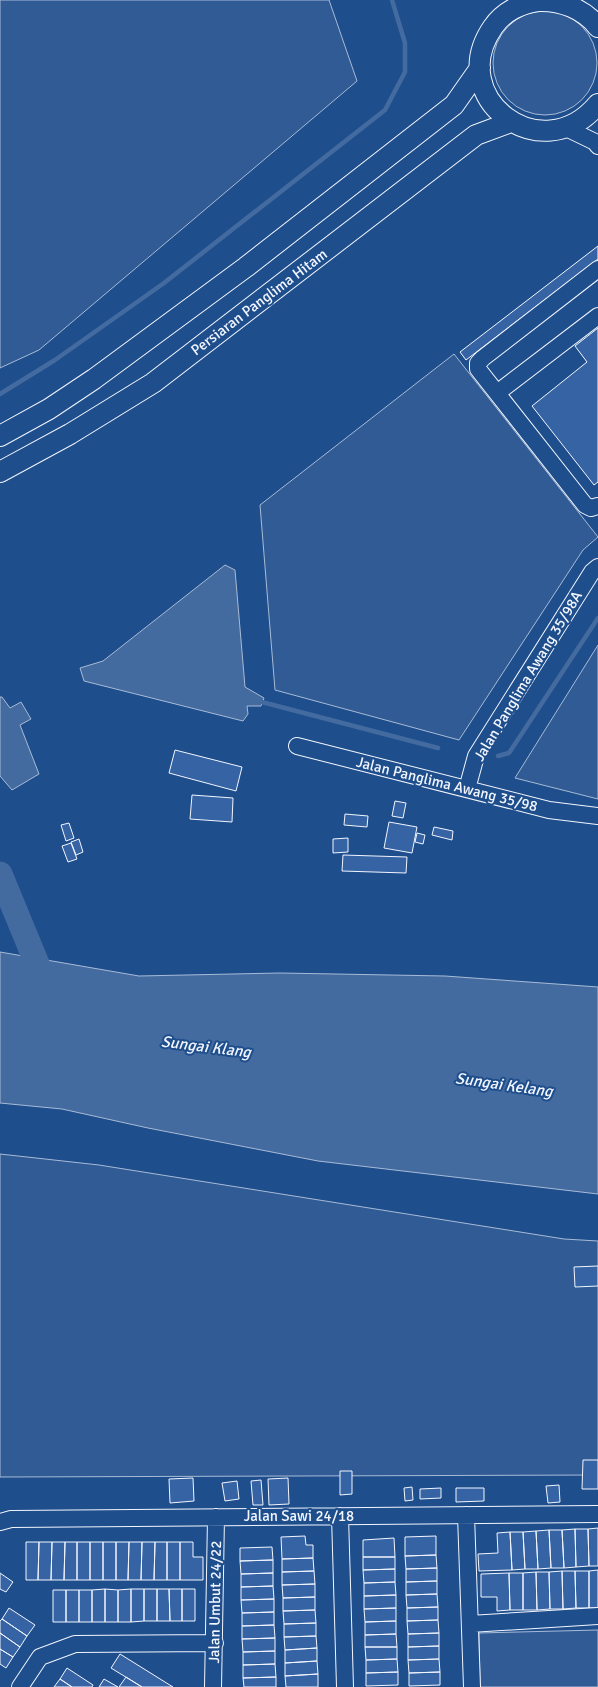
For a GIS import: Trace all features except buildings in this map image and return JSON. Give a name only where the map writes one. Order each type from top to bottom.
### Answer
[{"type":"main road","points":[[598,27],[576,2],[538,0],[523,4],[509,11],[497,22],[487,36],[481,51],[480,68],[484,90],[495,108],[511,122],[529,130],[548,132],[566,128],[589,115],[598,104]]},
{"type":"main road","points":[[0,436],[49,409],[94,379],[246,266],[454,105],[480,68]]},
{"type":"main road","name":"Persiaran Panglima Hitam","points":[[0,472],[70,434],[153,383],[476,136],[511,122]]},
{"type":"street","points":[[566,128],[595,142],[598,146]]},
{"type":"street","points":[[596,510],[585,505],[478,369],[478,363],[598,269]]},
{"type":"street","points":[[497,393],[598,316]]},
{"type":"street","name":"Jalan Panglima Awang 35/98A","points":[[467,789],[476,756],[592,572],[598,567]]},
{"type":"street","name":"Jalan Panglima Awang 35/98","points":[[297,746],[549,810],[598,816]]},
{"type":"street","name":"Jalan Sawi 24/18","points":[[0,1522],[11,1519],[598,1514]]},
{"type":"street","points":[[466,1515],[472,1687]]},
{"type":"street","points":[[340,1516],[345,1687]]},
{"type":"street","name":"Jalan Umbut 24/22","points":[[213,1687],[216,1517]]},
{"type":"street","points":[[470,1624],[598,1616]]},
{"type":"street","points":[[20,1687],[40,1657],[75,1644],[215,1643]]},
{"type":"shaded area","points":[[0,0],[329,0],[357,81],[39,350],[0,368]]},
{"type":"shaded area","points":[[545,11],[565,15],[582,26],[593,43],[597,63],[593,83],[582,100],[565,111],[545,115],[525,111],[508,100],[497,83],[493,63],[497,43],[508,26],[525,15]]},
{"type":"shaded area","points":[[454,354],[598,537],[583,550],[459,740],[275,690],[260,505]]},
{"type":"shaded area","points":[[598,645],[598,799],[515,778]]},
{"type":"shaded area","points":[[0,1154],[99,1165],[564,1239],[598,1241],[598,1475],[0,1477]]},
{"type":"shaded area","points":[[598,1630],[598,1687],[480,1687],[479,1633]]},
{"type":"water","points":[[225,565],[235,570],[245,687],[264,698],[261,706],[247,706],[248,714],[243,721],[84,681],[80,668],[103,661]]},
{"type":"water","points":[[0,697],[10,708],[21,702],[31,719],[20,725],[39,774],[12,790],[0,776]]},
{"type":"water","points":[[0,952],[139,976],[280,973],[445,976],[598,987],[598,1194],[318,1161],[148,1128],[62,1109],[0,1103]]},
{"type":"waterway","points":[[0,394],[55,360],[164,283],[385,110],[405,72],[405,43],[392,0]]},
{"type":"waterway","points":[[498,756],[509,753],[598,618]]},
{"type":"waterway","points":[[258,701],[438,748]]},
{"type":"waterway","points":[[0,874],[47,988]]},
{"type":"water label","name":"Sungai Klang","points":[[206,1047]]},
{"type":"water label","name":"Sungai Kelang","points":[[504,1085]]}]
